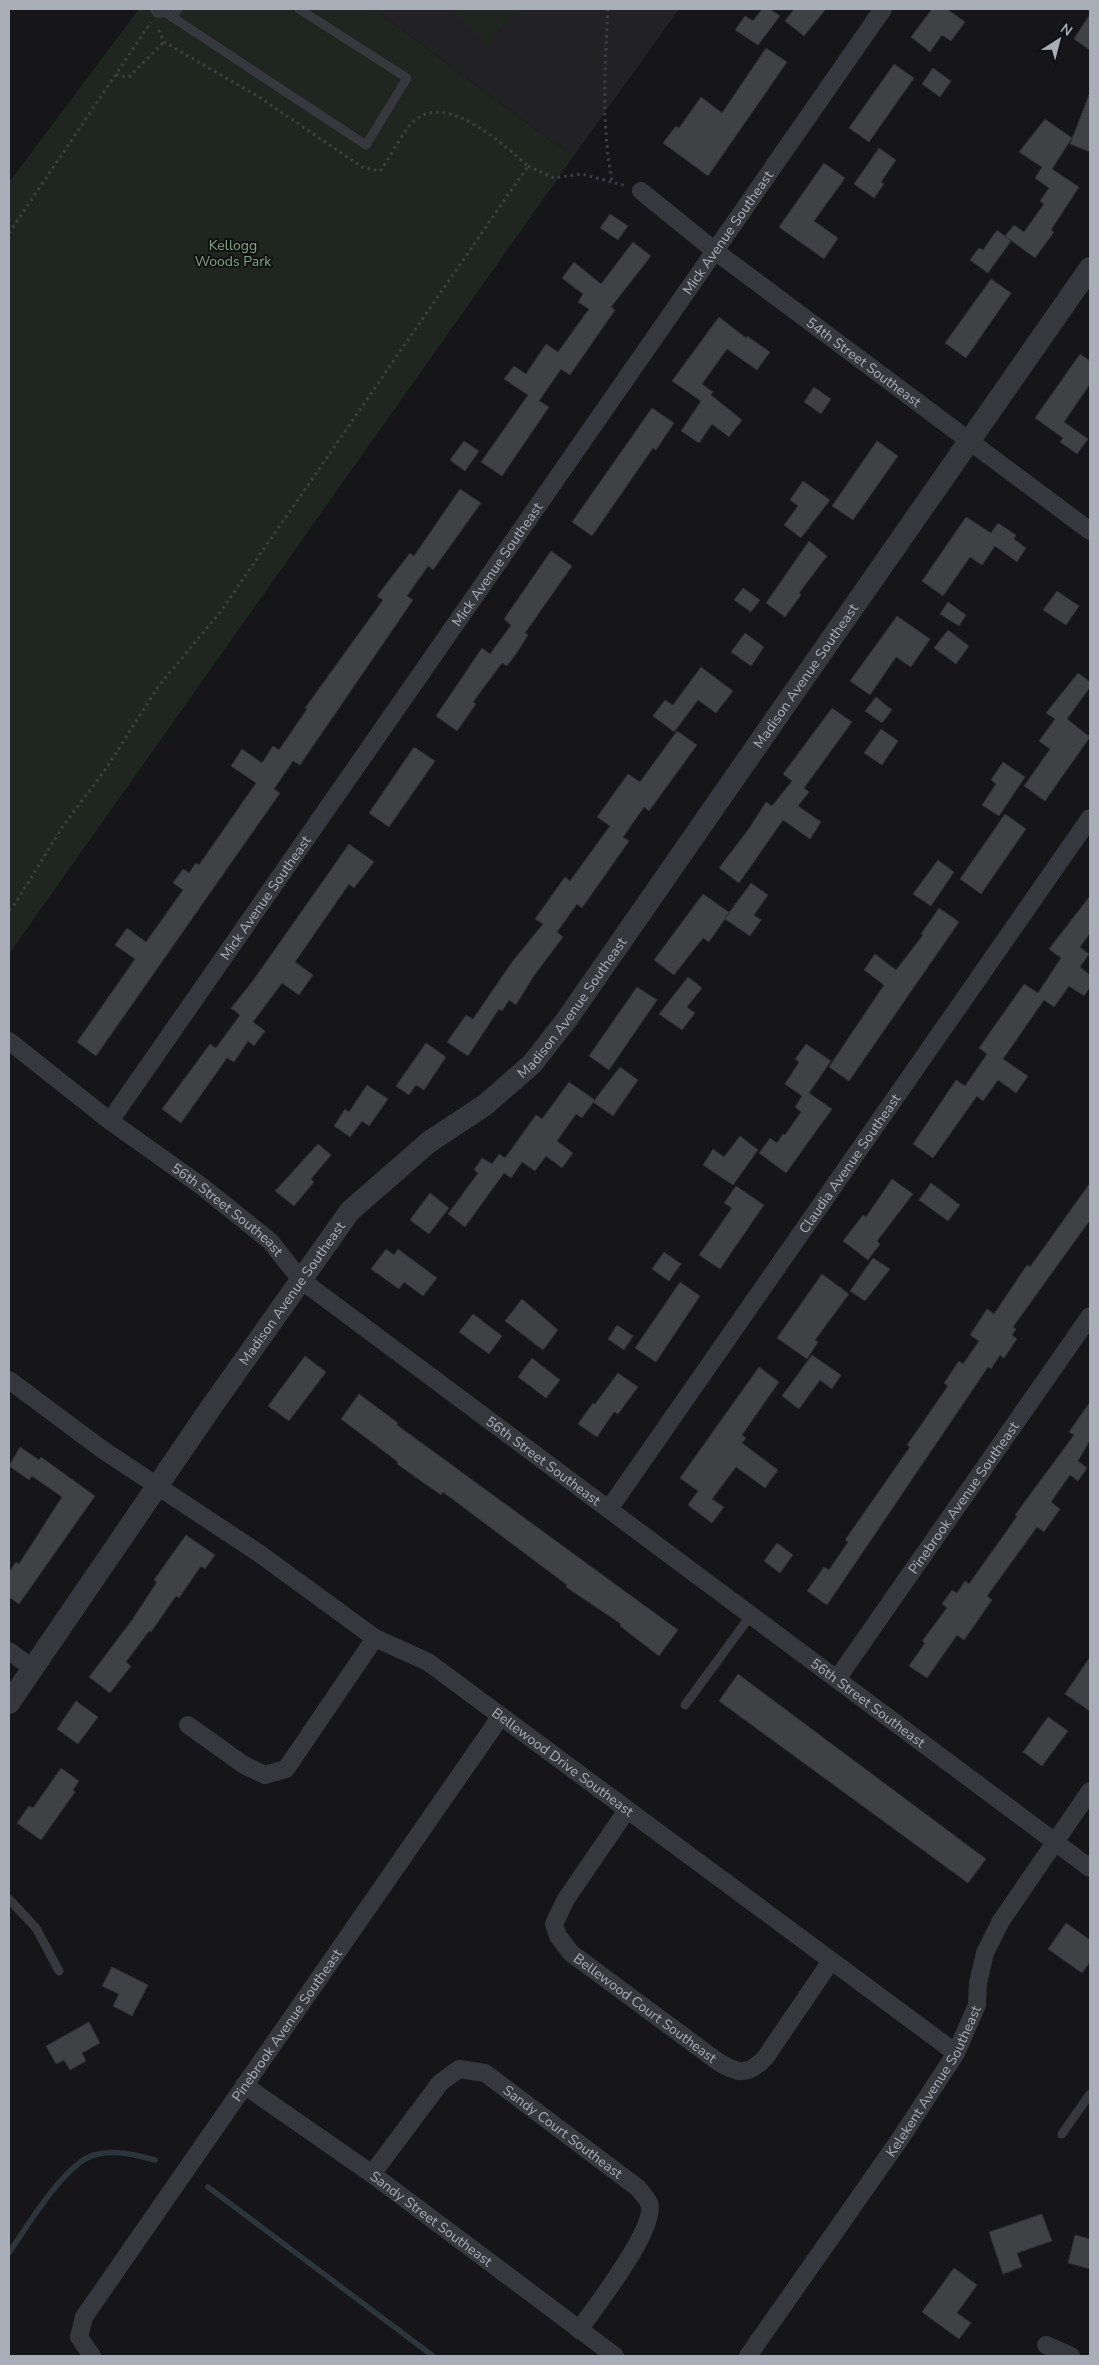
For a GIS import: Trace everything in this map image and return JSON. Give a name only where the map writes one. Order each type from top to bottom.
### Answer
[{"type":"street","name":"Mick Avenue Southeast","points":[[110,1121],[884,9]]},
{"type":"street","name":"54th Street Southeast","points":[[641,190],[715,251],[1090,531]]},
{"type":"street","name":"Madison Avenue Southeast","points":[[9,1703],[158,1485],[350,1212],[429,1142],[485,1105],[532,1064],[565,1022],[773,724],[968,439],[1090,268]]},
{"type":"street","name":"Claudia Avenue Southeast","points":[[609,1509],[1090,818]]},
{"type":"street","name":"56th Street Southeast","points":[[9,1041],[110,1121],[200,1185],[270,1241],[301,1280],[1090,1868]]},
{"type":"street","name":"Pinebrook Avenue Southeast","points":[[837,1679],[1090,1316]]},
{"type":"street","name":"Bellewood Drive Southeast","points":[[9,1380],[103,1450],[260,1554],[375,1638],[428,1662],[956,2053]]},
{"type":"street","points":[[188,1725],[244,1765],[265,1775],[286,1769],[375,1638]]},
{"type":"street","points":[[9,1651],[32,1668]]},
{"type":"street","name":"Pinebrook Avenue Southeast","points":[[92,2356],[79,2337],[84,2317],[501,1716]]},
{"type":"street","name":"Kelekent Avenue Southeast","points":[[748,2356],[900,2139],[956,2053],[977,2006],[978,1983],[985,1953],[1001,1921],[1090,1791]]},
{"type":"street","name":"Bellewood Court Southeast","points":[[627,1810],[566,1899],[554,1924],[558,1936],[571,1953],[717,2061],[729,2068],[744,2072],[754,2069],[765,2058],[831,1961]]},
{"type":"street","name":"Sandy Court Southeast","points":[[372,2174],[440,2083],[459,2069],[485,2073],[638,2188],[650,2204],[649,2220],[626,2263],[579,2330]]},
{"type":"street","name":"Sandy Street Southeast","points":[[244,2085],[372,2174],[615,2356]]},
{"type":"street","points":[[1046,2345],[1071,2356]]},
{"type":"lane","points":[[164,12],[178,9]]},
{"type":"lane","points":[[164,12],[366,145],[407,78],[298,9]]},
{"type":"lane","points":[[685,1704],[751,1615]]},
{"type":"lane","points":[[9,1899],[36,1928],[59,1971]]},
{"type":"lane","points":[[1062,2134],[1090,2094]]},
{"type":"path","points":[[608,9],[605,104],[606,148],[612,181]]},
{"type":"path","points":[[9,233],[153,18],[164,42],[259,97],[362,167],[380,171],[416,119],[427,112],[455,114],[478,126],[528,166],[554,178],[581,174],[641,190]]},
{"type":"path","points":[[116,75],[128,77],[164,42]]},
{"type":"path","points":[[9,910],[13,907],[63,826],[105,770],[158,687],[221,612],[528,166]]},
{"type":"shaded area","points":[[374,9],[679,9],[573,157]]},
{"type":"green space","name":"Kellogg Woods Park","points":[[139,9],[374,9],[573,157],[9,954],[9,182]]},
{"type":"green space","points":[[451,9],[519,9],[486,44]]},
{"type":"building","points":[[762,9],[770,9],[780,16],[758,45],[735,30],[745,16],[753,21]]},
{"type":"building","points":[[794,9],[826,9],[804,36],[785,21]]},
{"type":"building","points":[[932,9],[947,9],[965,22],[951,41],[942,35],[930,52],[911,37]]},
{"type":"building","points":[[1090,14],[1090,50],[1074,39]]},
{"type":"building","points":[[766,48],[787,62],[708,176],[663,143],[676,126],[679,128],[701,97],[722,113]]},
{"type":"building","points":[[894,64],[914,78],[869,142],[849,128]]},
{"type":"building","points":[[933,68],[951,81],[940,97],[922,84]]},
{"type":"building","points":[[1090,96],[1090,152],[1070,144]]},
{"type":"building","points":[[1045,119],[1072,138],[1052,169],[1079,187],[1051,230],[1054,232],[1035,258],[1005,236],[1014,225],[1024,232],[1044,204],[1040,201],[1049,188],[1035,178],[1042,167],[1019,152]]},
{"type":"building","points":[[879,148],[896,160],[881,182],[884,184],[874,198],[854,184]]},
{"type":"building","points":[[824,163],[845,178],[814,221],[838,238],[824,259],[779,227]]},
{"type":"building","points":[[610,214],[628,226],[618,240],[600,228]]},
{"type":"building","points":[[997,230],[1011,241],[988,273],[970,260],[979,248],[983,250]]},
{"type":"building","points":[[633,242],[651,256],[611,307],[615,310],[570,375],[561,369],[539,401],[549,407],[502,476],[481,462],[528,395],[504,379],[514,366],[526,374],[546,344],[558,352],[589,309],[578,302],[583,294],[562,278],[574,262],[601,284]]},
{"type":"building","points":[[991,279],[1011,293],[966,358],[945,343]]},
{"type":"building","points":[[719,317],[746,338],[747,336],[770,352],[757,370],[727,349],[702,384],[713,392],[711,395],[742,420],[729,437],[712,424],[699,443],[681,431],[701,401],[672,381]]},
{"type":"building","points":[[1080,354],[1090,361],[1090,384],[1064,422],[1088,439],[1077,454],[1060,442],[1063,438],[1035,418]]},
{"type":"building","points":[[814,387],[831,399],[821,414],[804,402]]},
{"type":"building","points":[[652,408],[674,423],[656,450],[653,448],[592,536],[572,522]]},
{"type":"building","points":[[464,441],[479,451],[465,471],[450,460]]},
{"type":"building","points":[[877,441],[898,456],[853,520],[832,506]]},
{"type":"building","points":[[803,481],[830,500],[801,538],[784,525],[798,506],[790,500]]},
{"type":"building","points":[[460,489],[481,503],[433,570],[428,566],[407,596],[413,600],[300,765],[293,761],[274,789],[280,793],[96,1056],[77,1042],[135,959],[115,945],[127,928],[146,942],[183,890],[173,883],[183,869],[189,873],[196,863],[199,865],[256,783],[231,766],[242,749],[262,763],[273,746],[279,750],[307,709],[305,708],[383,600],[377,596],[410,553],[414,556]]},
{"type":"building","points":[[966,517],[991,533],[998,523],[1016,535],[1014,539],[1026,548],[1017,562],[995,546],[982,565],[970,557],[943,596],[922,581]]},
{"type":"building","points":[[809,541],[827,556],[799,593],[801,595],[785,617],[766,603]]},
{"type":"building","points":[[551,551],[572,566],[525,633],[528,635],[516,654],[507,666],[502,663],[473,702],[476,704],[457,731],[436,716],[482,648],[490,654],[511,625],[504,619]]},
{"type":"building","points":[[743,588],[760,600],[751,612],[734,600]]},
{"type":"building","points":[[1057,591],[1079,606],[1066,625],[1043,610]]},
{"type":"building","points":[[948,602],[966,615],[959,626],[940,614]]},
{"type":"building","points":[[897,616],[930,639],[911,667],[896,657],[870,695],[850,681]]},
{"type":"building","points":[[948,630],[969,646],[956,664],[934,648]]},
{"type":"building","points":[[745,633],[764,647],[751,666],[731,652]]},
{"type":"building","points":[[701,667],[733,691],[716,713],[698,700],[674,732],[653,716],[665,700],[673,705]]},
{"type":"building","points":[[1078,673],[1090,682],[1090,687],[1067,719],[1090,737],[1045,801],[1024,786],[1050,749],[1039,741],[1055,719],[1046,713]]},
{"type":"building","points":[[876,697],[892,710],[882,723],[865,711]]},
{"type":"building","points":[[832,708],[852,722],[804,788],[809,792],[798,806],[821,822],[810,839],[783,820],[739,883],[719,868],[748,830],[766,802],[772,806],[792,781],[783,774]]},
{"type":"building","points":[[881,729],[898,741],[882,765],[864,753]]},
{"type":"building","points":[[677,731],[697,745],[649,811],[644,807],[623,837],[629,841],[582,908],[577,904],[557,932],[563,937],[533,977],[516,1005],[509,1000],[502,1011],[499,1009],[468,1056],[447,1042],[466,1015],[473,1019],[512,962],[543,924],[535,919],[565,877],[570,881],[610,826],[597,817],[628,774],[640,782]]},
{"type":"building","points":[[414,747],[435,761],[389,827],[369,813]]},
{"type":"building","points":[[1003,762],[1025,777],[999,816],[982,805],[996,784],[991,780]]},
{"type":"building","points":[[1005,814],[1026,829],[981,894],[960,879]]},
{"type":"building","points":[[349,844],[374,862],[354,888],[349,884],[295,962],[313,975],[299,995],[282,983],[253,1022],[265,1031],[254,1046],[248,1041],[234,1062],[227,1058],[181,1123],[162,1109],[210,1044],[216,1048],[240,1015],[231,1008],[252,982]]},
{"type":"building","points":[[938,860],[954,872],[931,906],[913,894]]},
{"type":"building","points":[[751,883],[768,895],[754,915],[761,920],[750,936],[725,919],[709,942],[703,938],[674,975],[654,960],[703,894],[729,912]]},
{"type":"building","points":[[1090,896],[1090,933],[1080,947],[1089,954],[1080,967],[1090,975],[1090,987],[1084,996],[1069,986],[1054,1007],[1044,1000],[1003,1059],[1028,1076],[1016,1093],[998,1080],[983,1101],[977,1096],[933,1158],[913,1144],[956,1080],[965,1086],[987,1054],[979,1048],[1024,984],[1038,993],[1061,958],[1049,949]]},
{"type":"building","points":[[939,908],[959,922],[849,1081],[829,1067],[884,985],[864,970],[875,954],[896,970],[923,935],[921,934]]},
{"type":"building","points":[[688,977],[702,988],[687,1007],[695,1013],[682,1030],[659,1014]]},
{"type":"building","points":[[637,987],[657,1000],[609,1070],[589,1056]]},
{"type":"building","points":[[426,1043],[446,1057],[424,1090],[416,1085],[409,1095],[396,1086]]},
{"type":"building","points":[[806,1044],[831,1061],[809,1093],[832,1109],[786,1173],[759,1153],[770,1138],[777,1143],[801,1112],[795,1107],[802,1096],[785,1084],[799,1062],[795,1059]]},
{"type":"building","points":[[620,1067],[638,1080],[613,1116],[593,1102]]},
{"type":"building","points":[[569,1082],[595,1100],[582,1118],[576,1114],[557,1141],[573,1153],[562,1168],[546,1156],[535,1171],[522,1162],[511,1178],[504,1173],[465,1227],[448,1214],[478,1173],[474,1170],[482,1158],[492,1164],[499,1154],[505,1158],[536,1115],[542,1119]]},
{"type":"building","points":[[367,1085],[388,1099],[369,1126],[362,1121],[350,1137],[334,1126],[345,1109],[349,1112]]},
{"type":"building","points":[[740,1136],[758,1150],[733,1185],[703,1165],[713,1149],[724,1157]]},
{"type":"building","points":[[318,1144],[331,1155],[311,1179],[314,1182],[294,1206],[275,1191]]},
{"type":"building","points":[[892,1179],[913,1194],[877,1241],[880,1244],[868,1260],[843,1241],[863,1215],[866,1217]]},
{"type":"building","points":[[931,1183],[960,1205],[948,1221],[919,1200]]},
{"type":"building","points":[[1090,1183],[1090,1220],[1013,1327],[1016,1329],[1012,1335],[1017,1339],[1004,1358],[1000,1355],[991,1369],[988,1367],[827,1605],[807,1591],[824,1567],[829,1570],[848,1542],[845,1540],[910,1447],[907,1445],[948,1386],[944,1383],[959,1361],[963,1364],[979,1341],[970,1335],[987,1309],[994,1314],[1027,1265],[1030,1267]]},
{"type":"building","points":[[736,1186],[764,1205],[720,1269],[699,1255],[732,1208],[724,1203]]},
{"type":"building","points":[[430,1193],[449,1208],[429,1234],[410,1220]]},
{"type":"building","points":[[386,1249],[394,1255],[398,1249],[437,1278],[423,1296],[404,1282],[399,1289],[371,1269]]},
{"type":"building","points":[[664,1252],[681,1264],[669,1281],[652,1269]]},
{"type":"building","points":[[873,1258],[890,1269],[865,1301],[850,1291]]},
{"type":"building","points":[[822,1274],[849,1294],[815,1340],[818,1342],[807,1359],[777,1338]]},
{"type":"building","points":[[680,1282],[700,1296],[656,1362],[635,1348]]},
{"type":"building","points":[[522,1299],[558,1330],[543,1350],[505,1321]]},
{"type":"building","points":[[473,1314],[502,1336],[489,1354],[459,1332]]},
{"type":"building","points":[[617,1325],[633,1336],[624,1350],[608,1339]]},
{"type":"building","points":[[812,1355],[841,1375],[832,1389],[820,1380],[799,1409],[782,1396]]},
{"type":"building","points":[[305,1356],[326,1372],[289,1421],[268,1406]]},
{"type":"building","points":[[532,1358],[560,1380],[546,1398],[518,1377]]},
{"type":"building","points":[[759,1367],[779,1382],[742,1435],[746,1438],[742,1443],[778,1470],[765,1488],[736,1467],[712,1499],[724,1507],[712,1523],[688,1505],[698,1491],[680,1478]]},
{"type":"building","points":[[618,1373],[638,1387],[618,1414],[614,1412],[597,1437],[578,1424]]},
{"type":"building","points":[[359,1394],[398,1423],[397,1425],[678,1630],[659,1656],[620,1626],[621,1624],[566,1587],[567,1585],[443,1492],[441,1495],[397,1464],[398,1462],[341,1419]]},
{"type":"building","points":[[1090,1402],[1090,1440],[1078,1461],[1087,1468],[1078,1481],[1070,1475],[1051,1502],[1060,1509],[1044,1532],[1037,1527],[987,1596],[992,1600],[964,1640],[957,1635],[927,1678],[909,1666],[925,1643],[922,1641],[947,1608],[942,1604],[952,1590],[957,1593],[965,1581],[969,1584],[1017,1516],[1015,1515],[1074,1435],[1069,1432]]},
{"type":"building","points":[[20,1447],[39,1460],[41,1457],[95,1496],[19,1604],[9,1597],[9,1572],[16,1562],[19,1564],[62,1497],[32,1476],[29,1480],[9,1466]]},
{"type":"building","points":[[186,1535],[215,1555],[205,1569],[201,1566],[179,1598],[176,1596],[151,1632],[149,1631],[126,1662],[131,1666],[110,1693],[89,1677],[132,1620],[157,1582],[154,1580]]},
{"type":"building","points":[[777,1543],[793,1555],[780,1573],[764,1561]]},
{"type":"building","points":[[1090,1657],[1090,1711],[1065,1694]]},
{"type":"building","points":[[738,1674],[986,1859],[968,1883],[719,1701]]},
{"type":"building","points":[[76,1701],[98,1717],[78,1744],[57,1729]]},
{"type":"building","points":[[1048,1717],[1068,1731],[1042,1766],[1023,1752]]},
{"type":"building","points":[[61,1768],[79,1781],[73,1790],[75,1792],[41,1840],[17,1823],[29,1806],[33,1808]]},
{"type":"building","points":[[1066,1923],[1090,1940],[1090,1962],[1082,1973],[1048,1949]]},
{"type":"building","points":[[112,1967],[148,1985],[132,2016],[113,2006],[119,1994],[102,1986]]},
{"type":"building","points":[[89,2022],[100,2043],[82,2053],[86,2061],[70,2070],[64,2060],[56,2064],[46,2046]]},
{"type":"building","points":[[1042,2214],[1052,2241],[1017,2253],[1022,2267],[1003,2274],[989,2232]]},
{"type":"building","points":[[1075,2235],[1090,2239],[1090,2269],[1068,2263]]},
{"type":"building","points":[[954,2268],[977,2285],[957,2313],[971,2323],[959,2339],[922,2312]]},
{"type":"waterway","points":[[9,2253],[47,2198],[71,2170],[83,2160],[102,2153],[125,2153],[155,2160]]},
{"type":"waterway","points":[[208,2187],[433,2356]]}]
